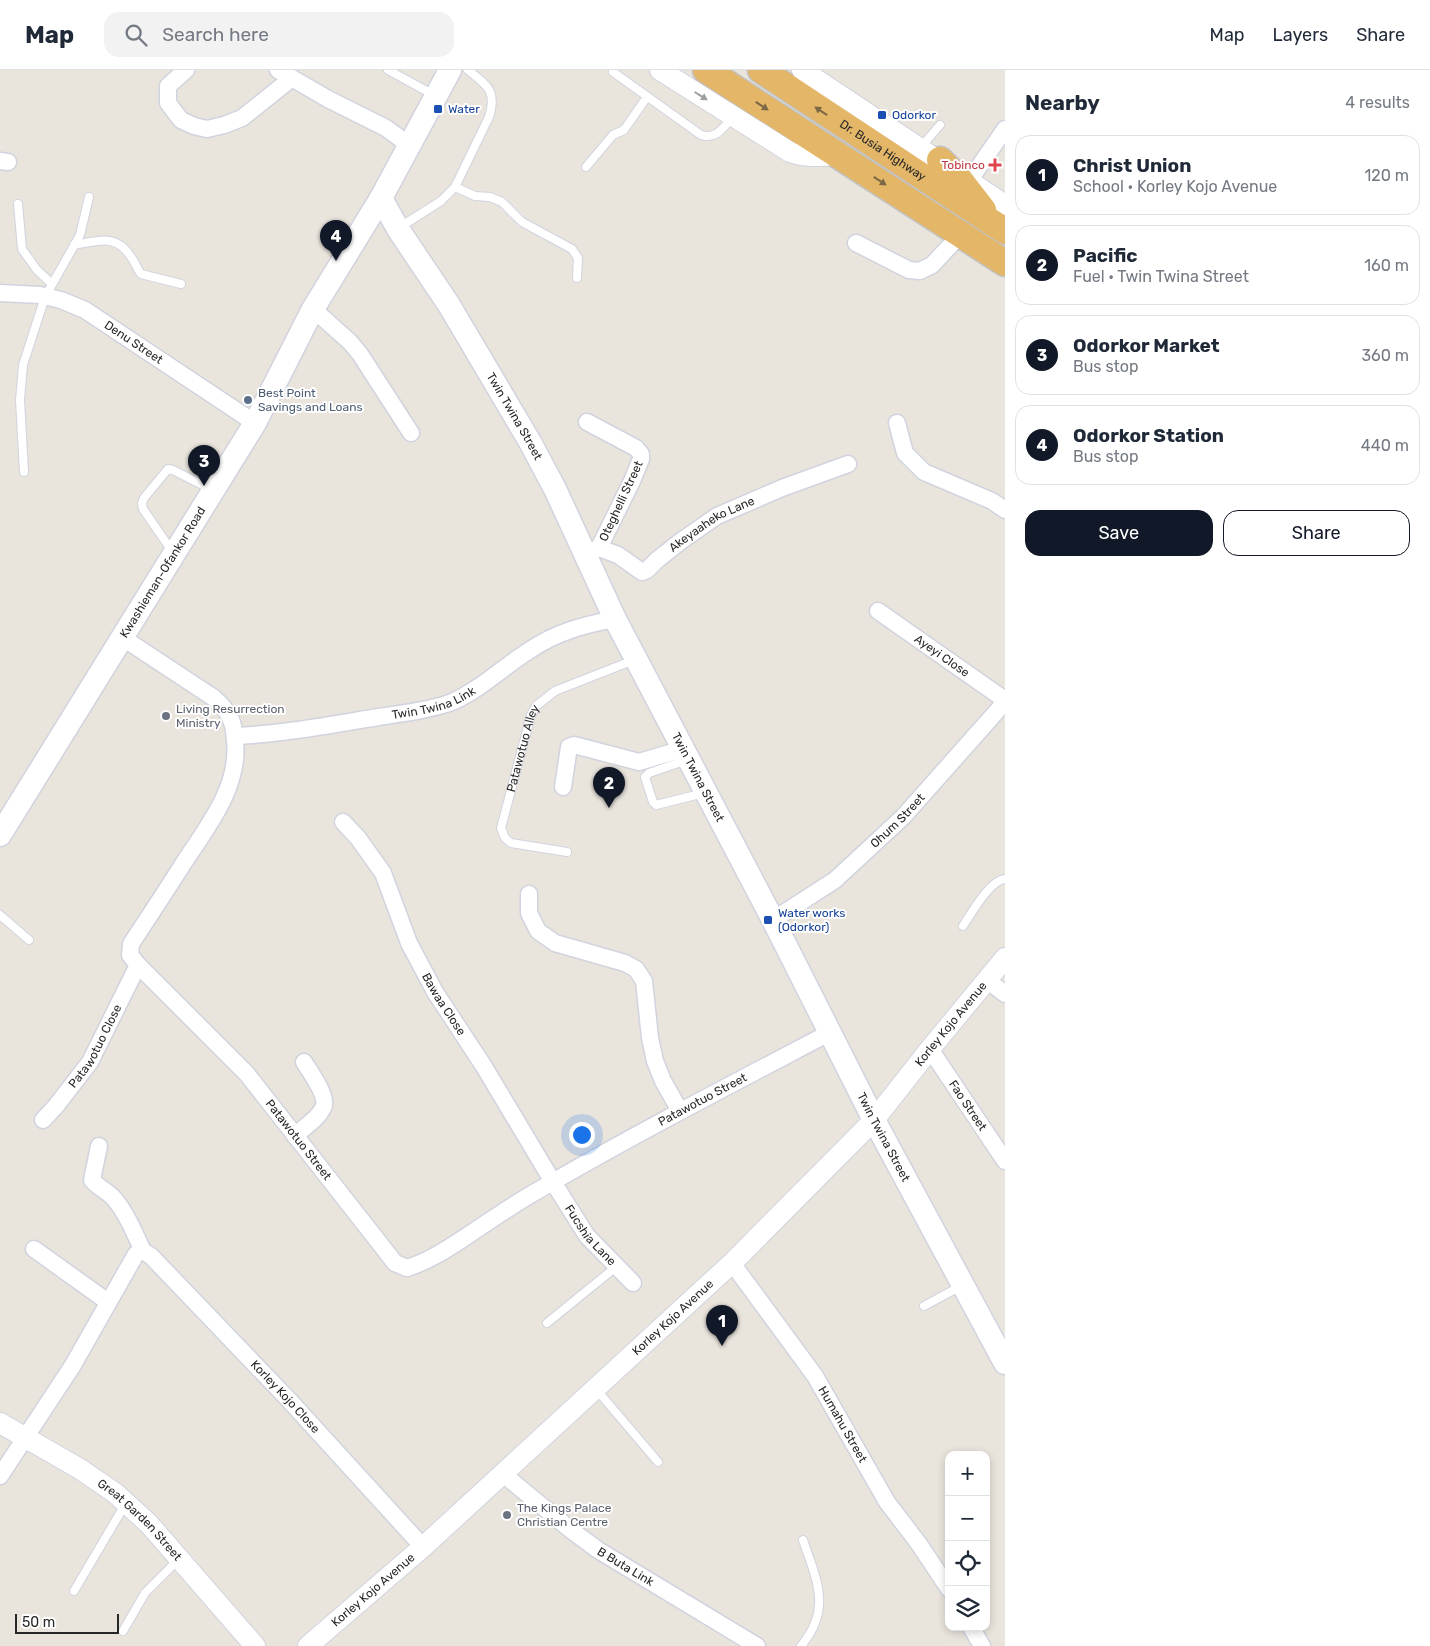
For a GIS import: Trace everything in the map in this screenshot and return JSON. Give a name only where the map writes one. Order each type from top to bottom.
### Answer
[{"type":"highway","points":[[706,70],[1005,263]]},
{"type":"highway","name":"Dr. Busia Highway","points":[[761,70],[984,205]]},
{"type":"highway","points":[[930,154],[959,179],[984,205]]},
{"type":"main road","name":"Kwashieman-Ofankor Road","points":[[0,835],[255,424],[312,309],[381,198],[450,70]]},
{"type":"main road","name":"Twin Twina Street","points":[[381,198],[398,229],[449,305],[504,396],[555,489],[592,551],[615,619],[831,1032],[874,1120],[1005,1363]]},
{"type":"street","points":[[186,70],[168,86],[168,103],[181,120],[194,126],[206,129],[242,118],[285,74],[328,99],[386,128],[409,145]]},
{"type":"street","points":[[660,70],[799,155],[809,157],[839,155]]},
{"type":"street","name":"Dr. Busia Highway","points":[[802,70],[930,154]]},
{"type":"street","points":[[984,205],[1005,129]]},
{"type":"street","points":[[856,243],[909,270],[920,271],[932,265],[962,234]]},
{"type":"street","name":"Denu Street","points":[[0,293],[49,290],[61,300],[85,310],[255,424]]},
{"type":"street","points":[[312,309],[355,348],[412,433]]},
{"type":"street","name":"Oteghelli Street","points":[[587,422],[636,448],[642,454],[629,488],[592,551]]},
{"type":"street","points":[[897,423],[905,453],[924,472],[992,501],[1005,510]]},
{"type":"street","name":"Akeyaaheko Lane","points":[[592,551],[618,555],[642,572],[647,570],[681,541],[717,516],[782,488],[848,464]]},
{"type":"street","name":"Ayeyi Close","points":[[878,611],[1005,701]]},
{"type":"street","name":"Twin Twina Link","points":[[235,736],[269,734],[406,713],[449,704],[472,693],[517,659],[553,636],[581,626],[615,619]]},
{"type":"street","name":"Patawotuo Street","points":[[123,638],[214,698],[225,708],[233,722],[237,755],[233,776],[226,795],[131,944],[130,954],[138,965],[247,1074],[395,1263],[407,1268],[418,1265],[441,1253],[510,1206],[552,1182],[680,1111],[831,1032]]},
{"type":"street","name":"Ohum Street","points":[[773,920],[835,880],[903,817],[1005,701]]},
{"type":"street","points":[[562,786],[569,747],[574,745],[639,762],[686,754]]},
{"type":"street","name":"Bawaa Close","points":[[343,822],[358,838],[383,873],[409,944],[435,992],[483,1065],[552,1182]]},
{"type":"street","points":[[529,894],[530,913],[538,930],[555,942],[624,963],[636,969],[644,981],[650,1038],[655,1061],[663,1081],[680,1111]]},
{"type":"street","name":"Korley Kojo Avenue","points":[[308,1646],[423,1547],[732,1263],[874,1120],[1005,958]]},
{"type":"street","name":"Patawotuo Close","points":[[43,1120],[90,1062],[138,965]]},
{"type":"street","points":[[988,980],[1005,994]]},
{"type":"street","name":"Fao Street","points":[[930,1049],[1005,1162]]},
{"type":"street","points":[[295,1136],[324,1107],[325,1099],[304,1062]]},
{"type":"street","name":"Korley Kojo Close","points":[[99,1146],[92,1180],[97,1187],[107,1192],[116,1200],[143,1251],[151,1256],[289,1400],[423,1547]]},
{"type":"street","name":"Fucshia Lane","points":[[552,1182],[587,1236],[633,1284]]},
{"type":"street","points":[[34,1249],[108,1302]]},
{"type":"street","points":[[0,1476],[73,1365],[136,1254],[143,1251]]},
{"type":"street","name":"Humahu Street","points":[[732,1263],[815,1376],[887,1502],[920,1544],[947,1586]]},
{"type":"street","name":"Great Garden Street","points":[[0,1423],[80,1469],[126,1503],[150,1524],[255,1646]]},
{"type":"street","name":"B Buta Link","points":[[503,1474],[598,1550],[757,1646]]},
{"type":"street","points":[[973,1631],[982,1646]]},
{"type":"lane","points":[[388,70],[436,96]]},
{"type":"lane","points":[[398,229],[441,201],[455,187],[489,117],[492,97],[488,88],[468,70]]},
{"type":"lane","points":[[613,72],[701,135],[714,136],[733,116]]},
{"type":"lane","points":[[586,167],[613,135],[624,130],[647,97]]},
{"type":"lane","points":[[930,154],[940,125]]},
{"type":"lane","points":[[455,187],[475,196],[490,197],[502,202],[522,222],[572,249],[578,258],[577,278]]},
{"type":"lane","points":[[24,472],[20,400],[22,365],[49,290],[80,236],[89,197]]},
{"type":"lane","points":[[18,204],[22,249],[49,290]]},
{"type":"lane","points":[[74,245],[106,240],[111,241],[126,250],[141,274],[180,284]]},
{"type":"lane","points":[[174,555],[143,509],[142,503],[144,498],[168,469],[214,490]]},
{"type":"lane","name":"Patawotuo Alley","points":[[567,852],[511,843],[505,838],[501,828],[531,715],[536,706],[555,691],[636,660]]},
{"type":"lane","points":[[686,754],[649,773],[645,777],[653,802],[656,805],[706,793]]},
{"type":"lane","points":[[963,926],[990,888],[996,882],[1005,879]]},
{"type":"lane","points":[[0,915],[29,940]]},
{"type":"lane","points":[[547,1323],[616,1267]]},
{"type":"lane","points":[[924,1306],[963,1285]]},
{"type":"lane","points":[[595,1388],[658,1462]]},
{"type":"lane","points":[[74,1591],[126,1503]]},
{"type":"lane","points":[[801,1646],[810,1634],[819,1612],[820,1590],[803,1540]]},
{"type":"lane","points":[[123,1631],[145,1593],[180,1559]]},
{"type":"place","name":"Water","points":[[438,109]]},
{"type":"place","name":"Odorkor","points":[[882,115]]},
{"type":"place","name":"Tobinco","points":[[995,165]]},
{"type":"place","name":"Odorkor Station","points":[[336,261]]},
{"type":"place","name":"Best Point Savings and Loans","points":[[248,400]]},
{"type":"place","name":"Odorkor Market","points":[[204,486]]},
{"type":"place","name":"Living Resurrection Ministry","points":[[166,716]]},
{"type":"place","name":"Pacific","points":[[609,808]]},
{"type":"place","name":"Water works (Odorkor)","points":[[768,920]]},
{"type":"place","name":"Christ Union","points":[[722,1346]]},
{"type":"place","name":"The Kings Palace Christian Centre","points":[[507,1515]]}]
